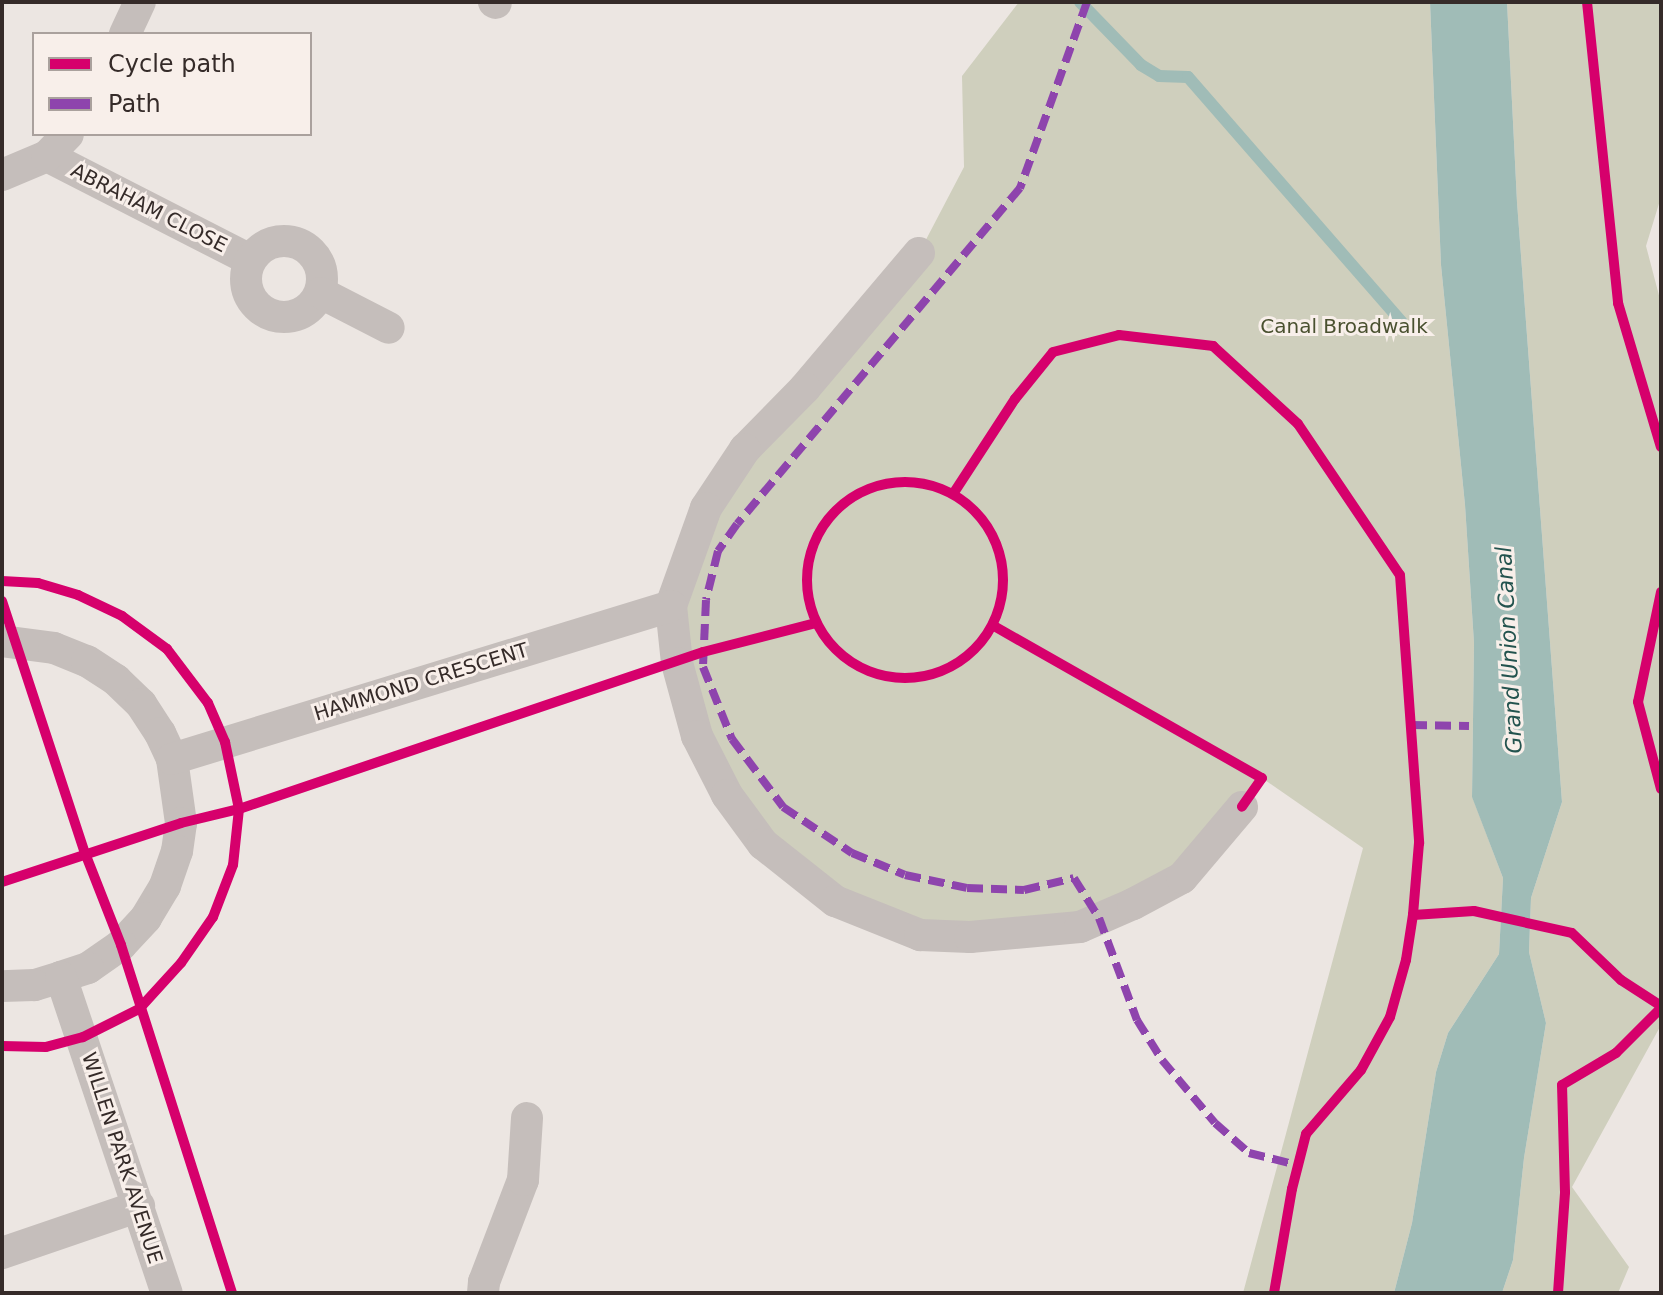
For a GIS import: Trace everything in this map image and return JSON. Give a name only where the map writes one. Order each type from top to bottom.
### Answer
[{"type":"street","points":[[126,32],[140,2]]},
{"type":"street","name":"ABRAHAM CLOSE","points":[[2,175],[58,145],[250,260]]},
{"type":"street","name":"ABRAHAM CLOSE","points":[[295,242],[316,257],[321,268],[321,293],[304,312],[293,317],[268,314],[257,307],[246,285],[250,260],[270,243],[295,242]]},
{"type":"street","points":[[919,253],[805,388],[745,449],[706,508],[671,606],[677,663],[697,736],[727,795],[763,844],[835,901],[920,935],[1022,935],[1080,927],[1182,878],[1242,807]]},
{"type":"street","points":[[321,293],[389,328]]},
{"type":"street","name":"HAMMOND CRESCENT","points":[[172,759],[671,606]]},
{"type":"street","points":[[2,641],[54,648],[87,661],[116,680],[141,704],[172,759],[181,823],[177,851],[165,886],[146,918],[121,945],[88,968],[34,985],[2,986]]},
{"type":"street","name":"WILLEN PARK AVENUE","points":[[61,977],[167,1293]]},
{"type":"street","points":[[483,1293],[484,1282],[523,1180],[527,1118]]},
{"type":"street","points":[[2,1253],[139,1206]]},
{"type":"green space","name":"Canal Broadwalk","points":[[1019,2],[1430,2],[1441,265],[1465,505],[1474,643],[1472,796],[1503,878],[1499,954],[1448,1033],[1436,1072],[1412,1223],[1394,1293],[1243,1293],[1363,848],[1262,778],[1242,807],[1133,904],[970,937],[835,901],[727,795],[671,606],[706,508],[919,253],[964,167],[962,76]]},
{"type":"green space","points":[[1507,2],[1661,2],[1661,197],[1646,246],[1661,303],[1661,1025],[1572,1187],[1629,1267],[1618,1293],[1502,1293],[1513,1260],[1524,1158],[1546,1023],[1529,952],[1531,898],[1562,802],[1517,202]]},
{"type":"water","name":"Grand Union Canal","points":[[1430,2],[1507,2],[1517,202],[1562,802],[1531,898],[1529,952],[1546,1023],[1524,1158],[1513,1260],[1502,1293],[1394,1293],[1412,1223],[1436,1072],[1448,1033],[1499,954],[1503,878],[1472,797],[1474,643],[1465,505],[1441,265]]},
{"type":"waterway","points":[[1080,2],[1141,65],[1159,76],[1188,77],[1402,322]]},
{"type":"marked path","points":[[1087,2],[1020,188],[737,524],[718,551],[706,600],[703,667],[732,739],[783,807],[852,853],[905,875],[967,888],[1024,890],[1074,878],[1099,918],[1137,1020],[1162,1060],[1215,1123],[1249,1153],[1297,1165]]},
{"type":"marked path","points":[[1411,725],[1469,726]]},
{"type":"cycle path","points":[[1587,2],[1618,303],[1661,447]]},
{"type":"cycle path","points":[[955,491],[1015,399],[1053,352],[1119,335],[1213,346],[1298,424],[1400,575],[1419,843],[1413,915]]},
{"type":"cycle path","points":[[905,482],[924,483],[943,489],[975,510],[996,542],[1002,561],[1003,580],[1002,599],[996,618],[975,650],[943,671],[924,677],[905,678],[886,677],[867,671],[835,650],[814,618],[808,599],[807,580],[808,561],[814,542],[835,510],[867,489],[886,483],[905,482]]},
{"type":"cycle path","points":[[2,581],[38,583],[78,595],[122,616],[167,649],[208,703],[225,742],[239,809],[233,865],[213,917],[181,963],[139,1009],[83,1037],[46,1047],[2,1046]]},
{"type":"cycle path","points":[[1661,592],[1638,702],[1661,789]]},
{"type":"cycle path","points":[[2,601],[85,853],[121,945],[232,1293]]},
{"type":"cycle path","points":[[2,882],[181,823],[239,809],[703,652],[816,623]]},
{"type":"cycle path","points":[[994,626],[1262,778],[1242,807]]},
{"type":"cycle path","points":[[1274,1293],[1292,1189],[1306,1134],[1361,1070],[1390,1017],[1406,960],[1413,915],[1474,911],[1572,933],[1621,980],[1661,1006]]},
{"type":"cycle path","points":[[1558,1293],[1565,1192],[1562,1085],[1616,1053],[1661,1008]]}]
